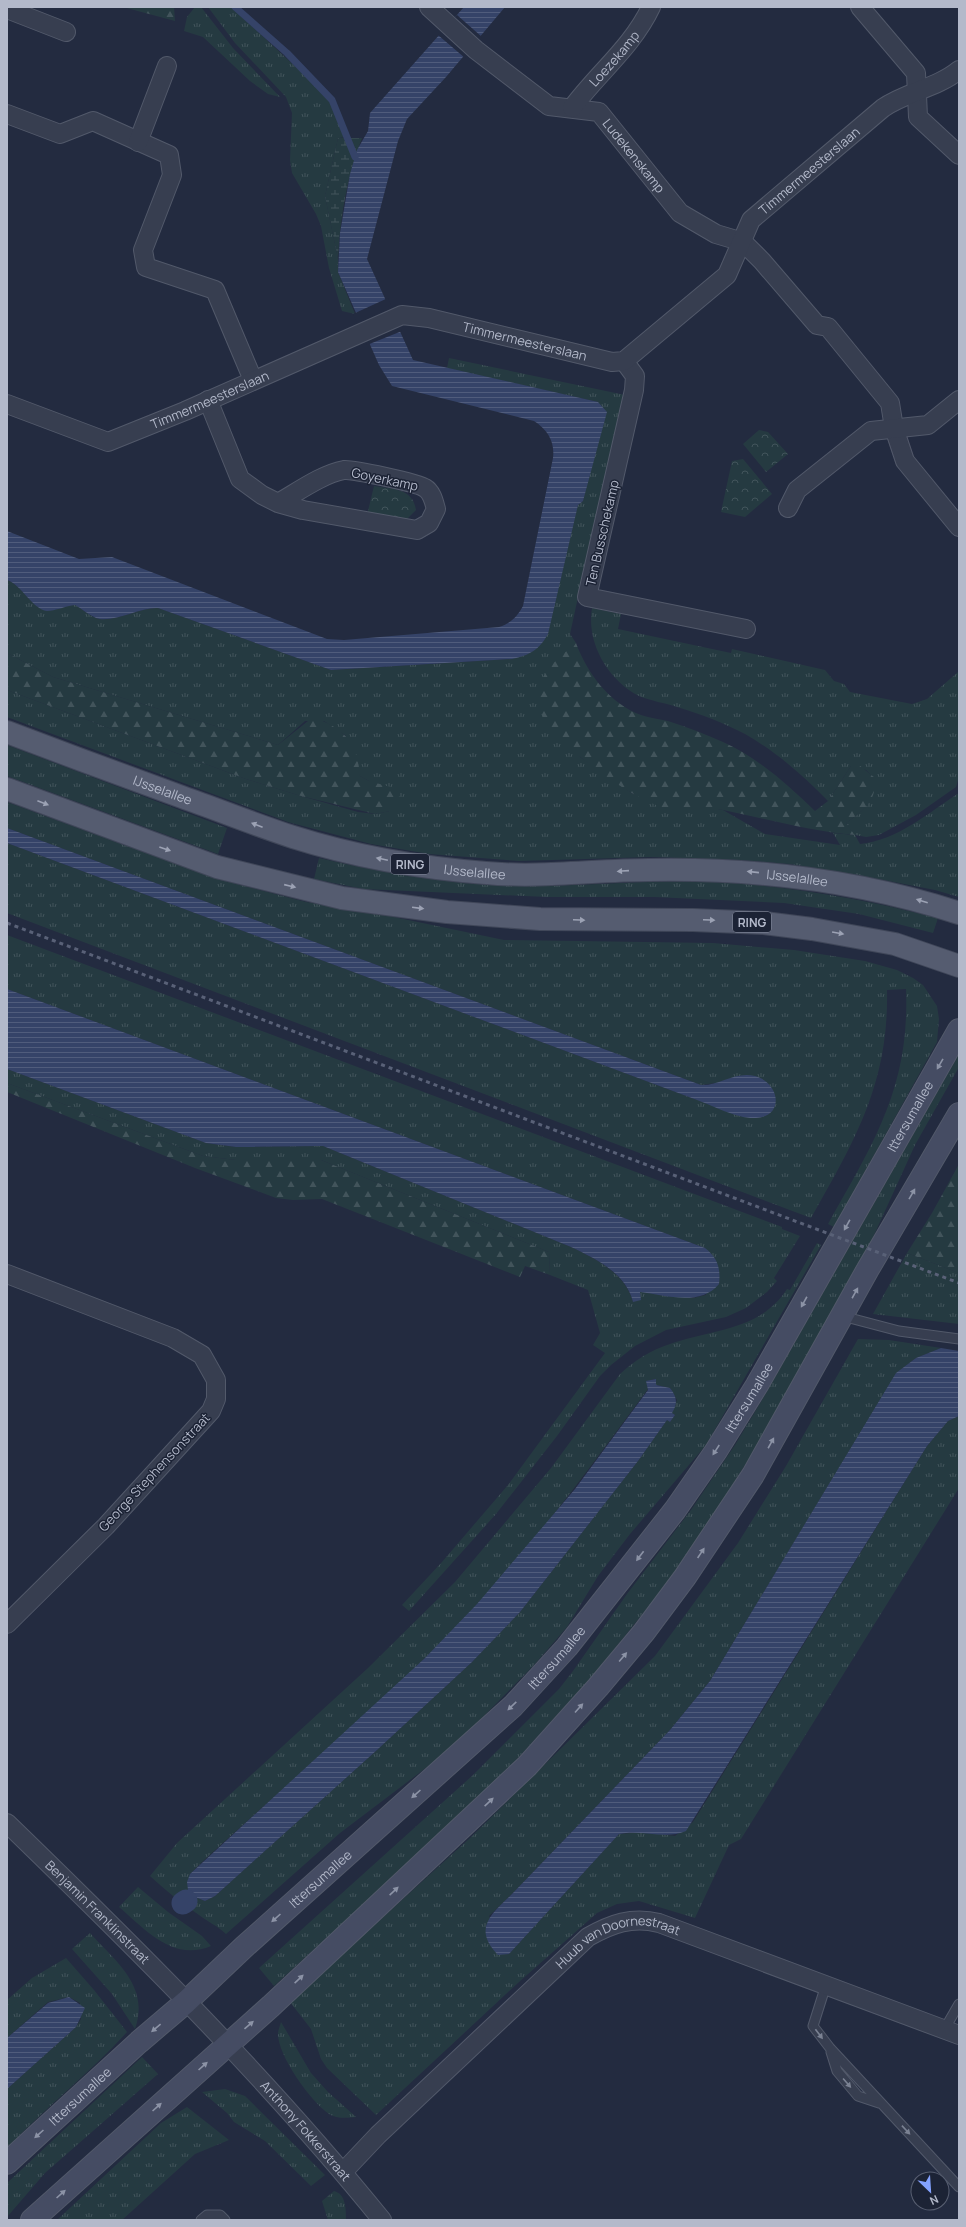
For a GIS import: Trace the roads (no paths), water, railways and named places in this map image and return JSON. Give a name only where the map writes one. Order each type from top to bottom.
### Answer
[{"type":"main road","name":"IJsselallee","points":[[7,732],[262,827],[353,853],[395,862],[489,874],[587,873],[652,870],[742,871],[833,882],[885,892],[919,900],[959,913]]},
{"type":"main road","name":"RING","points":[[7,790],[217,867],[342,898],[447,912],[540,919],[694,920],[764,923],[820,930],[887,942],[959,966]]},
{"type":"main road","name":"Ittersumallee","points":[[7,2163],[139,2042],[186,2002],[244,1947],[513,1706],[567,1647],[622,1580],[680,1504],[716,1451],[757,1386],[959,1030]]},
{"type":"main road","points":[[32,2220],[271,2006],[527,1766],[604,1681],[644,1632],[685,1577],[753,1475],[842,1316],[959,1114]]},
{"type":"street","name":"Ludekenskamp","points":[[429,7],[476,50],[549,106],[599,112],[680,213],[716,234],[743,242]]},
{"type":"street","name":"Loezekamp","points":[[572,108],[590,84],[618,58],[645,20],[651,7]]},
{"type":"street","points":[[860,7],[916,73],[918,117],[959,155]]},
{"type":"street","points":[[7,9],[66,32]]},
{"type":"street","points":[[138,142],[167,66]]},
{"type":"street","name":"Timmermeesterslaan","points":[[7,404],[108,442],[402,315],[429,318],[612,362],[624,360],[727,275],[743,242],[751,220],[894,100],[949,78],[959,70]]},
{"type":"street","points":[[7,114],[60,134],[93,121],[169,155],[172,175],[143,250],[146,267],[215,290],[253,380]]},
{"type":"street","points":[[743,242],[762,260],[817,325],[828,327],[890,403],[894,428],[905,461],[959,527]]},
{"type":"street","name":"Ten Busschekamp","points":[[624,360],[635,376],[634,390],[587,597],[746,629]]},
{"type":"street","name":"Goyerkamp","points":[[208,400],[240,479],[262,495],[278,503],[303,510],[417,530],[429,523],[436,509],[433,498],[425,488],[361,471],[344,470],[318,480],[278,503]]},
{"type":"street","points":[[788,508],[797,490],[871,431],[928,425],[959,400]]},
{"type":"street","name":"George Stephensonstraat","points":[[7,1274],[172,1338],[202,1355],[216,1380],[216,1399],[211,1411],[106,1526],[7,1624]]},
{"type":"street","name":"Benjamin Franklinstraat","points":[[7,1823],[100,1913],[227,2044]]},
{"type":"street","name":"Huub van Doornestraat","points":[[343,2172],[378,2135],[588,1937],[602,1929],[633,1920],[646,1920],[952,2032]]},
{"type":"street","name":"Anthony Fokkerstraat","points":[[227,2044],[343,2172],[382,2220]]},
{"type":"lane","points":[[842,1316],[899,1331],[959,1339]]},
{"type":"lane","points":[[826,1985],[813,2026],[830,2048],[959,2187]]},
{"type":"lane","points":[[952,2032],[959,2004]]},
{"type":"lane","points":[[201,2220],[207,2215],[220,2214],[225,2220]]},
{"type":"water","points":[[464,7],[505,7],[446,77],[407,119],[398,141],[367,259],[413,360],[598,402],[607,412],[583,501],[578,505],[548,634],[545,640],[529,654],[512,659],[331,670],[158,608],[151,608],[110,619],[93,617],[75,605],[47,611],[42,610],[17,586],[7,580],[7,531],[79,559],[112,557],[327,639],[344,640],[499,627],[507,624],[513,619],[523,606],[553,458],[553,447],[550,437],[543,428],[534,421],[392,386],[379,365],[338,272],[340,233],[350,174],[357,150],[368,131],[370,113]]},
{"type":"water","points":[[7,828],[701,1085],[708,1085],[741,1075],[755,1076],[770,1085],[776,1099],[775,1106],[772,1112],[765,1116],[756,1118],[749,1118],[726,1112],[7,843]]},
{"type":"water","points":[[7,989],[705,1248],[713,1255],[719,1268],[719,1284],[711,1291],[692,1297],[671,1297],[640,1292],[641,1300],[633,1302],[624,1283],[617,1275],[600,1262],[581,1252],[323,1146],[236,1147],[206,1143],[7,1069]]},
{"type":"water","points":[[941,1348],[959,1351],[959,1416],[948,1421],[927,1446],[686,1831],[670,1835],[636,1833],[619,1834],[509,1954],[498,1955],[491,1946],[487,1937],[487,1923],[491,1916],[670,1730],[710,1681],[896,1373],[916,1358]]},
{"type":"water","points":[[656,1379],[656,1385],[670,1388],[674,1394],[676,1403],[672,1413],[675,1415],[670,1422],[667,1420],[638,1461],[520,1612],[472,1662],[215,1896],[205,1901],[195,1897],[188,1903],[182,1897],[188,1890],[187,1882],[190,1874],[425,1658],[477,1604],[575,1489],[648,1390],[646,1381]]},
{"type":"water","points":[[69,1997],[85,2008],[76,2027],[7,2089],[7,2038],[48,2003]]},
{"type":"waterway","points":[[235,7],[287,53],[332,100],[355,157]]},
{"type":"railway","points":[[7,923],[959,1283]]}]
